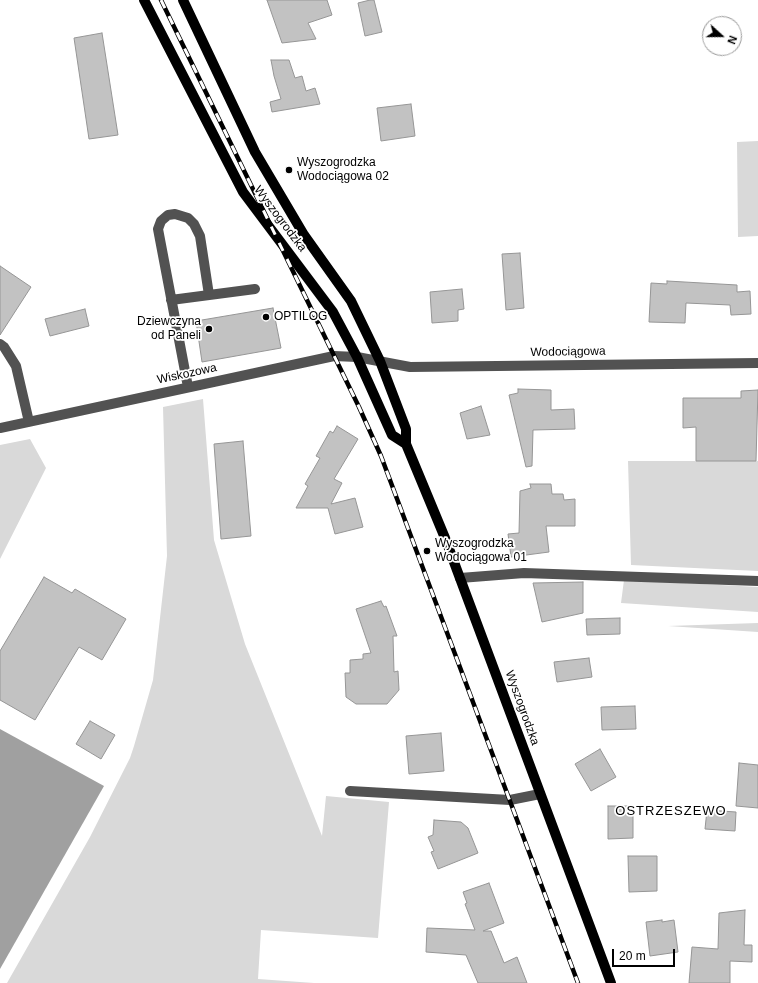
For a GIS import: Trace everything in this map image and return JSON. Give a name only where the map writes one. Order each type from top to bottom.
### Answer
[{"type":"main road","name":"Wyszogrodzka","points":[[144,0],[243,192],[333,312],[357,357],[392,435],[406,444]]},
{"type":"main road","name":"Wyszogrodzka","points":[[182,0],[255,152],[304,235],[351,301],[380,361],[406,429],[406,444],[460,578],[611,983]]},
{"type":"street","points":[[188,388],[158,230],[161,221],[168,215],[175,214],[188,218],[194,224],[200,236],[209,295]]},
{"type":"street","points":[[171,300],[255,289]]},
{"type":"street","points":[[0,344],[4,347],[16,366],[29,422]]},
{"type":"street","name":"Wiskozowa","points":[[0,428],[334,356],[357,357],[380,361]]},
{"type":"street","name":"Wodociągowa","points":[[380,361],[410,367],[758,363]]},
{"type":"street","points":[[460,578],[524,573],[758,580]]},
{"type":"street","points":[[350,791],[510,800],[540,794]]},
{"type":"shaded area","points":[[758,141],[758,236],[738,237],[737,142]]},
{"type":"shaded area","points":[[203,399],[214,540],[245,644],[322,836],[326,796],[389,802],[378,938],[261,930],[258,979],[314,983],[7,983],[90,837],[130,758],[153,680],[167,556],[163,407]]},
{"type":"shaded area","points":[[30,439],[46,468],[0,559],[0,445]]},
{"type":"shaded area","points":[[628,461],[758,461],[758,571],[631,565]]},
{"type":"shaded area","points":[[624,580],[758,587],[758,612],[621,603]]},
{"type":"shaded area","points":[[758,623],[758,632],[668,626]]},
{"type":"shaded area","points":[[0,729],[104,786],[0,969]]},
{"type":"building","points":[[267,0],[327,0],[332,15],[308,23],[316,39],[282,43]]},
{"type":"building","points":[[374,0],[382,32],[365,36],[358,3]]},
{"type":"building","points":[[102,33],[118,135],[89,139],[74,38]]},
{"type":"building","points":[[271,60],[289,60],[295,78],[302,76],[306,91],[315,88],[320,104],[272,112],[270,102],[281,99]]},
{"type":"building","points":[[411,104],[415,136],[381,141],[377,108]]},
{"type":"building","points":[[520,253],[524,308],[506,310],[502,254]]},
{"type":"building","points":[[0,266],[31,287],[0,335]]},
{"type":"building","points":[[667,281],[737,285],[737,292],[750,291],[751,314],[731,315],[730,305],[686,303],[685,323],[649,322],[651,283],[667,284]]},
{"type":"building","points":[[462,289],[464,309],[458,310],[458,321],[432,323],[430,292]]},
{"type":"building","points":[[273,308],[281,348],[202,362],[196,321]]},
{"type":"building","points":[[85,309],[89,326],[50,336],[45,319]]},
{"type":"building","points":[[518,389],[551,390],[551,410],[574,409],[575,429],[533,430],[532,466],[526,467],[509,395],[518,393]]},
{"type":"building","points":[[758,390],[756,461],[696,461],[696,427],[683,428],[683,398],[741,398],[741,391]]},
{"type":"building","points":[[481,406],[490,435],[467,439],[460,413]]},
{"type":"building","points":[[337,426],[358,439],[334,479],[342,483],[331,504],[355,498],[363,527],[335,534],[328,508],[296,508],[308,486],[305,484],[320,458],[316,456],[330,431],[333,433]]},
{"type":"building","points":[[243,441],[251,536],[221,539],[214,444]]},
{"type":"building","points":[[530,484],[551,484],[552,494],[563,494],[564,500],[575,499],[575,526],[546,526],[549,552],[511,557],[508,534],[519,533],[520,491],[531,488]]},
{"type":"building","points":[[44,577],[72,593],[75,589],[126,619],[102,660],[79,647],[35,720],[0,700],[0,651]]},
{"type":"building","points":[[583,582],[583,613],[542,622],[533,583]]},
{"type":"building","points":[[381,601],[384,607],[386,606],[397,636],[393,636],[394,672],[398,671],[399,690],[387,704],[356,704],[346,697],[345,673],[350,673],[350,660],[363,659],[363,654],[371,653],[356,609]]},
{"type":"building","points":[[620,618],[620,634],[587,635],[586,619]]},
{"type":"building","points":[[589,658],[592,677],[557,682],[554,662]]},
{"type":"building","points":[[635,706],[636,729],[602,730],[601,707]]},
{"type":"building","points":[[90,721],[115,735],[101,759],[76,744]]},
{"type":"building","points":[[441,733],[444,771],[409,774],[406,736]]},
{"type":"building","points":[[600,749],[616,777],[591,791],[575,764]]},
{"type":"building","points":[[739,763],[758,765],[758,808],[736,806]]},
{"type":"building","points":[[608,806],[633,806],[633,838],[608,839]]},
{"type":"building","points":[[707,810],[736,812],[735,831],[705,829]]},
{"type":"building","points":[[434,820],[461,822],[468,828],[478,853],[438,869],[431,852],[434,851],[428,837],[433,835]]},
{"type":"building","points":[[628,856],[657,856],[657,891],[629,892]]},
{"type":"building","points":[[489,883],[504,923],[483,931],[491,931],[504,963],[517,957],[527,983],[478,983],[466,955],[426,952],[427,928],[475,930],[465,904],[467,903],[463,892]]},
{"type":"building","points":[[745,910],[744,945],[752,945],[752,962],[730,961],[730,983],[689,983],[692,947],[718,949],[719,913]]},
{"type":"building","points":[[662,920],[662,922],[674,920],[678,952],[650,956],[646,922]]},
{"type":"railway","points":[[161,0],[359,407],[381,456],[578,983]]},
{"type":"place","name":"Wyszogrodzka Wodociągowa 02","points":[[289,170]]},
{"type":"place","name":"OPTILOG","points":[[266,317]]},
{"type":"place","name":"Dziewczyna od Paneli","points":[[209,329]]},
{"type":"place","name":"Wyszogrodzka Wodociągowa 01","points":[[427,551]]},
{"type":"district","name":"OSTRZESZEWO","points":[[671,811]]}]
